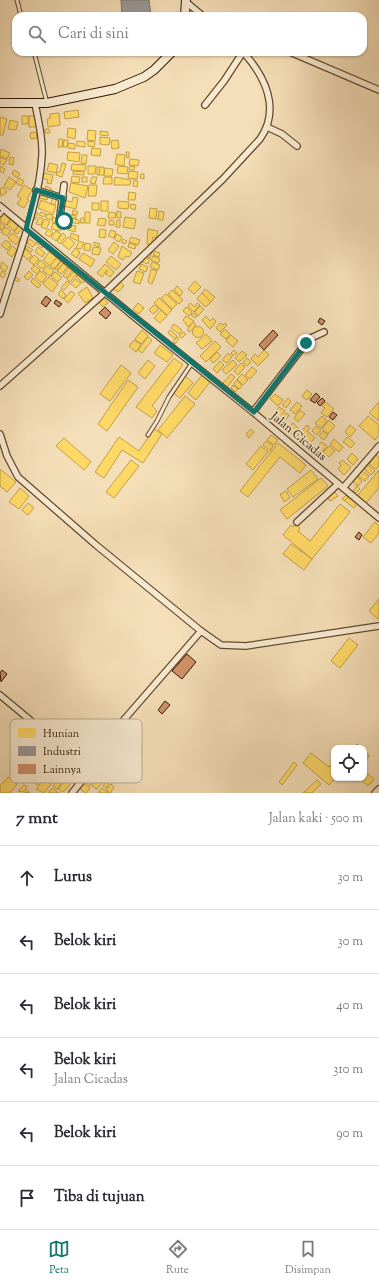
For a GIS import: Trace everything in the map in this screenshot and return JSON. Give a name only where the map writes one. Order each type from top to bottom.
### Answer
[{"type":"main road","points":[[185,12],[186,1]]},
{"type":"main road","points":[[0,103],[47,103],[64,101],[127,85],[154,70],[168,56]]},
{"type":"street","points":[[186,1],[198,12]]},
{"type":"street","points":[[205,105],[242,56]]},
{"type":"street","points":[[0,386],[104,292],[244,158],[260,138],[267,127],[271,115],[269,94],[262,79],[246,56]]},
{"type":"street","points":[[299,56],[379,90]]},
{"type":"street","points":[[0,314],[26,229],[36,190],[42,154],[41,132],[35,103]]},
{"type":"street","points":[[267,127],[282,134],[297,146]]},
{"type":"street","points":[[64,185],[60,219],[68,225]]},
{"type":"street","points":[[36,190],[63,198]]},
{"type":"street","name":"Jalan Cicadas","points":[[2,208],[26,229],[254,412],[379,518]]},
{"type":"street","points":[[254,412],[306,343],[311,338],[324,332]]},
{"type":"street","points":[[0,434],[7,456],[18,477],[96,545],[201,631],[222,645],[246,646],[379,626]]},
{"type":"street","points":[[297,522],[340,486],[379,446]]},
{"type":"street","points":[[125,719],[201,631]]},
{"type":"street","points":[[0,695],[29,719]]},
{"type":"street","points":[[72,793],[80,783]]},
{"type":"street","points":[[375,793],[379,789]]},
{"type":"lane","points":[[17,0],[20,12]]},
{"type":"lane","points":[[35,56],[47,103]]},
{"type":"lane","points":[[0,215],[2,208]]},
{"type":"lane","points":[[148,435],[169,397],[192,363]]},
{"type":"building: Hunian","points":[[78,110],[79,117],[65,119],[64,112]]},
{"type":"building: Hunian","points":[[59,113],[60,125],[48,127],[47,119],[50,118],[50,114]]},
{"type":"building: Hunian","points":[[22,116],[28,116],[28,124],[22,124]]},
{"type":"building: Hunian","points":[[29,116],[37,116],[37,127],[29,127]]},
{"type":"building: Hunian","points":[[0,117],[7,119],[3,135],[0,135]]},
{"type":"building: Hunian","points":[[10,120],[18,122],[16,130],[8,129]]},
{"type":"building: Hunian","points":[[68,128],[76,129],[75,139],[67,137]]},
{"type":"building: Hunian","points":[[45,129],[49,129],[50,133],[45,133]]},
{"type":"building: Hunian","points":[[88,130],[96,131],[95,141],[87,140]]},
{"type":"building: Hunian","points":[[100,131],[108,132],[108,136],[100,135]]},
{"type":"building: Hunian","points":[[36,132],[37,138],[31,139],[30,133]]},
{"type":"building: Hunian","points":[[100,137],[110,138],[109,145],[100,144]]},
{"type":"building: Hunian","points":[[59,139],[63,139],[62,147],[58,147]]},
{"type":"building: Hunian","points":[[64,140],[68,140],[67,147],[63,147]]},
{"type":"building: Hunian","points":[[118,140],[119,148],[112,149],[111,141]]},
{"type":"building: Hunian","points":[[77,141],[85,142],[85,147],[77,146]]},
{"type":"building: Hunian","points":[[88,141],[95,142],[94,147],[88,146]]},
{"type":"building: Hunian","points":[[68,143],[75,144],[75,149],[68,148]]},
{"type":"building: Hunian","points":[[92,148],[101,149],[100,156],[91,155]]},
{"type":"building: Hunian","points":[[1,149],[10,153],[7,159],[0,156]]},
{"type":"building: Hunian","points":[[68,152],[80,153],[79,162],[67,160]]},
{"type":"building: Hunian","points":[[126,152],[129,152],[129,158],[127,158]]},
{"type":"building: Hunian","points":[[117,154],[125,155],[124,166],[115,164]]},
{"type":"building: Hunian","points":[[82,155],[87,155],[86,164],[81,163]]},
{"type":"building: Hunian","points":[[0,157],[7,160],[4,165],[0,163]]},
{"type":"building: Hunian","points":[[10,157],[14,158],[13,165],[9,164]]},
{"type":"building: Hunian","points":[[130,159],[139,160],[138,166],[129,165]]},
{"type":"building: Hunian","points":[[49,163],[58,165],[56,173],[47,171]]},
{"type":"building: Hunian","points":[[62,163],[66,164],[62,177],[56,175],[57,172],[60,172]]},
{"type":"building: Hunian","points":[[72,164],[86,165],[85,171],[71,170]]},
{"type":"building: Hunian","points":[[0,166],[5,169],[3,173],[0,171]]},
{"type":"building: Hunian","points":[[88,166],[96,166],[95,174],[88,174]]},
{"type":"building: Hunian","points":[[118,166],[128,167],[127,174],[117,173]]},
{"type":"building: Hunian","points":[[130,166],[135,167],[134,170],[129,170]]},
{"type":"building: Hunian","points":[[97,167],[100,167],[99,175],[97,175]]},
{"type":"building: Hunian","points":[[100,167],[104,167],[104,175],[99,175]]},
{"type":"building: Hunian","points":[[105,168],[113,169],[112,176],[104,176]]},
{"type":"building: Hunian","points":[[14,170],[20,174],[17,178],[12,174]]},
{"type":"building: Hunian","points":[[73,171],[84,172],[84,175],[73,174]]},
{"type":"building: Hunian","points":[[129,171],[138,172],[137,179],[128,178]]},
{"type":"building: Hunian","points":[[44,173],[53,175],[51,184],[47,183],[48,180],[43,178]]},
{"type":"building: Hunian","points":[[141,174],[144,174],[144,179],[140,178]]},
{"type":"building: Hunian","points":[[72,176],[80,177],[79,183],[71,182]]},
{"type":"building: Hunian","points":[[9,177],[16,182],[10,190],[4,186]]},
{"type":"building: Hunian","points":[[82,177],[87,177],[87,182],[82,182]]},
{"type":"building: Hunian","points":[[92,177],[97,177],[95,184],[90,183]]},
{"type":"building: Hunian","points":[[104,177],[112,177],[112,184],[103,184]]},
{"type":"building: Hunian","points":[[115,177],[131,180],[130,185],[114,185]]},
{"type":"building: Hunian","points":[[19,178],[24,181],[21,186],[16,183]]},
{"type":"building: Hunian","points":[[134,180],[138,181],[137,187],[133,186]]},
{"type":"building: Hunian","points":[[71,183],[88,186],[85,198],[69,192]]},
{"type":"building: Hunian","points":[[24,185],[32,190],[27,199],[29,200],[24,208],[17,204],[21,198],[17,196]]},
{"type":"building: Hunian","points":[[89,185],[97,185],[96,196],[88,196]]},
{"type":"building: Hunian","points":[[46,186],[52,189],[51,193],[45,191]]},
{"type":"building: Hunian","points":[[3,187],[7,192],[1,196],[0,189]]},
{"type":"building: Hunian","points":[[129,192],[136,193],[135,200],[128,200]]},
{"type":"building: Hunian","points":[[41,194],[48,196],[47,200],[39,198]]},
{"type":"building: Hunian","points":[[53,196],[57,197],[55,205],[51,204]]},
{"type":"building: Hunian","points":[[73,197],[78,198],[76,209],[63,206],[64,200],[72,202]]},
{"type":"building: Hunian","points":[[41,200],[56,206],[53,214],[38,208]]},
{"type":"building: Hunian","points":[[101,201],[108,201],[108,211],[101,211]]},
{"type":"building: Hunian","points":[[118,201],[129,202],[128,209],[118,208]]},
{"type":"building: Hunian","points":[[92,203],[99,203],[99,210],[92,210]]},
{"type":"building: Hunian","points":[[131,204],[136,205],[135,210],[130,208]]},
{"type":"building: Hunian","points":[[150,208],[157,209],[156,219],[149,218]]},
{"type":"building: Hunian","points":[[73,210],[78,212],[77,215],[72,214]]},
{"type":"building: Hunian","points":[[33,211],[38,213],[35,220],[30,218]]},
{"type":"building: Hunian","points":[[117,211],[121,212],[121,218],[117,218]]},
{"type":"building: Hunian","points":[[159,211],[164,212],[163,220],[158,220]]},
{"type":"building: Hunian","points":[[41,212],[46,214],[44,217],[39,215]]},
{"type":"building: Hunian","points":[[85,212],[90,212],[90,223],[85,223]]},
{"type":"building: Hunian","points":[[109,212],[116,213],[115,218],[108,218]]},
{"type":"building: Hunian","points":[[3,213],[10,219],[6,225],[0,220]]},
{"type":"building: Hunian","points":[[47,214],[53,215],[51,220],[46,218]]},
{"type":"building: Hunian","points":[[71,215],[76,216],[76,219],[70,217]]},
{"type":"building: Hunian","points":[[39,217],[43,219],[41,225],[36,224]]},
{"type":"building: Hunian","points":[[53,217],[60,219],[59,224],[52,222]]},
{"type":"building: Hunian","points":[[125,217],[136,219],[134,229],[123,227]]},
{"type":"building: Hunian","points":[[70,218],[79,220],[79,224],[70,222]]},
{"type":"building: Hunian","points":[[81,218],[84,218],[84,223],[80,223]]},
{"type":"building: Hunian","points":[[99,218],[106,219],[105,226],[97,225]]},
{"type":"building: Hunian","points":[[45,219],[50,222],[46,229],[41,227]]},
{"type":"building: Hunian","points":[[11,220],[18,226],[14,231],[7,225]]},
{"type":"building: Hunian","points":[[109,220],[114,221],[114,225],[109,225]]},
{"type":"building: Hunian","points":[[117,220],[120,220],[120,227],[116,227]]},
{"type":"building: Hunian","points":[[0,222],[5,226],[1,230],[0,229]]},
{"type":"building: Hunian","points":[[53,223],[61,226],[60,231],[51,229]]},
{"type":"building: Hunian","points":[[69,225],[76,226],[75,232],[68,230]]},
{"type":"building: Hunian","points":[[19,226],[22,229],[17,234],[14,232]]},
{"type":"building: Hunian","points":[[5,227],[11,231],[7,236],[1,232]]},
{"type":"building: Hunian","points":[[48,229],[53,233],[49,237],[45,234]]},
{"type":"building: Hunian","points":[[100,229],[106,230],[105,238],[99,237]]},
{"type":"building: Hunian","points":[[148,229],[158,231],[156,238],[153,237],[151,245],[147,244]]},
{"type":"building: Hunian","points":[[111,230],[116,232],[114,238],[108,236]]},
{"type":"building: Hunian","points":[[56,231],[61,234],[56,241],[51,237]]},
{"type":"building: Hunian","points":[[12,233],[20,239],[16,245],[8,238]]},
{"type":"building: Hunian","points":[[63,233],[66,236],[60,244],[57,241]]},
{"type":"building: Hunian","points":[[71,233],[79,236],[78,241],[70,237]]},
{"type":"building: Hunian","points":[[117,234],[122,237],[119,242],[114,239]]},
{"type":"building: Hunian","points":[[68,237],[75,243],[69,250],[62,244]]},
{"type":"building: Hunian","points":[[131,237],[140,240],[138,245],[129,242]]},
{"type":"building: Hunian","points":[[30,239],[36,244],[33,247],[27,243]]},
{"type":"building: Hunian","points":[[123,239],[127,241],[125,244],[121,242]]},
{"type":"building: Hunian","points":[[6,240],[11,244],[7,250],[1,245]]},
{"type":"building: Hunian","points":[[39,240],[45,245],[42,248],[36,243]]},
{"type":"building: Hunian","points":[[79,241],[84,243],[81,249],[76,248]]},
{"type":"building: Hunian","points":[[94,242],[100,244],[99,247],[94,245]]},
{"type":"building: Hunian","points":[[114,242],[119,246],[113,254],[108,250]]},
{"type":"building: Hunian","points":[[85,243],[91,244],[90,251],[84,250]]},
{"type":"building: Hunian","points":[[129,243],[136,245],[135,249],[128,247]]},
{"type":"building: Hunian","points":[[12,246],[17,250],[12,257],[7,253]]},
{"type":"building: Hunian","points":[[27,246],[33,250],[31,252],[25,248]]},
{"type":"building: Hunian","points":[[122,246],[132,253],[129,257],[126,256],[123,260],[118,257]]},
{"type":"building: Hunian","points":[[38,247],[45,253],[42,257],[35,252]]},
{"type":"building: Hunian","points":[[93,247],[101,248],[99,255],[92,254]]},
{"type":"building: Hunian","points":[[75,248],[80,252],[77,258],[71,254]]},
{"type":"building: Hunian","points":[[25,249],[32,255],[28,260],[21,254]]},
{"type":"building: Hunian","points":[[50,251],[57,257],[50,266],[43,260]]},
{"type":"building: Hunian","points":[[148,251],[152,252],[150,258],[146,256]]},
{"type":"building: Hunian","points":[[154,251],[160,253],[159,257],[153,255]]},
{"type":"building: Hunian","points":[[83,253],[95,260],[91,267],[79,259]]},
{"type":"building: Hunian","points":[[34,255],[39,259],[34,265],[29,261]]},
{"type":"building: Hunian","points":[[111,256],[121,264],[116,270],[106,262]]},
{"type":"building: Hunian","points":[[153,256],[160,259],[158,263],[151,260]]},
{"type":"building: Hunian","points":[[57,257],[61,260],[54,269],[50,266]]},
{"type":"building: Hunian","points":[[144,257],[150,259],[148,264],[142,262]]},
{"type":"building: Hunian","points":[[40,260],[46,265],[42,269],[37,265]]},
{"type":"building: Hunian","points":[[62,260],[64,262],[57,270],[55,269]]},
{"type":"building: Hunian","points":[[2,262],[8,267],[5,272],[0,268]]},
{"type":"building: Hunian","points":[[152,262],[160,265],[158,270],[150,267]]},
{"type":"building: Hunian","points":[[64,263],[68,266],[62,274],[57,271]]},
{"type":"building: Hunian","points":[[105,264],[114,272],[110,277],[106,274],[107,270],[102,277],[97,273]]},
{"type":"building: Hunian","points":[[141,264],[148,267],[146,272],[139,269]]},
{"type":"building: Hunian","points":[[34,265],[40,270],[37,274],[31,269]]},
{"type":"building: Hunian","points":[[47,266],[54,271],[50,276],[43,271]]},
{"type":"building: Hunian","points":[[69,267],[73,270],[66,278],[63,276]]},
{"type":"building: Hunian","points":[[151,269],[157,271],[152,284],[148,282]]},
{"type":"building: Hunian","points":[[2,271],[6,274],[3,278],[0,276]]},
{"type":"building: Hunian","points":[[29,271],[33,275],[28,280],[24,277]]},
{"type":"building: Hunian","points":[[40,271],[47,276],[42,283],[35,277]]},
{"type":"building: Hunian","points":[[74,271],[77,274],[70,282],[67,279]]},
{"type":"building: Hunian","points":[[137,271],[144,273],[140,284],[133,282]]},
{"type":"building: Hunian","points":[[55,272],[62,277],[58,282],[51,276]]},
{"type":"building: Hunian","points":[[79,274],[86,279],[83,283],[76,277]]},
{"type":"building: Hunian","points":[[16,277],[20,280],[18,282],[14,279]]},
{"type":"building: Hunian","points":[[49,277],[58,284],[52,292],[43,284]]},
{"type":"building: Hunian","points":[[33,278],[41,285],[38,288],[31,282]]},
{"type":"building: Hunian","points":[[75,279],[81,283],[76,288],[71,284]]},
{"type":"building: Hunian","points":[[67,281],[70,283],[64,290],[61,288]]},
{"type":"building: Hunian","points":[[119,281],[124,286],[118,292],[112,288]]},
{"type":"building: Hunian","points":[[195,281],[201,287],[194,294],[188,289]]},
{"type":"building: Hunian","points":[[177,286],[183,292],[180,296],[174,290]]},
{"type":"building: Hunian","points":[[87,287],[93,298],[85,303],[78,293]]},
{"type":"building: Hunian","points":[[205,289],[215,297],[211,302],[202,293]]},
{"type":"building: Hunian","points":[[61,290],[66,295],[63,299],[58,294]]},
{"type":"building: Hunian","points":[[172,290],[183,300],[179,304],[168,294]]},
{"type":"building: Hunian","points":[[71,291],[75,294],[68,303],[64,299]]},
{"type":"building: Hunian","points":[[202,293],[211,302],[206,307],[197,299]]},
{"type":"building: Hunian","points":[[166,294],[177,304],[172,309],[161,298]]},
{"type":"building: Hunian","points":[[104,298],[108,303],[103,307],[99,302]]},
{"type":"building: Hunian","points":[[159,298],[172,310],[167,315],[154,303]]},
{"type":"building: Hunian","points":[[138,303],[144,308],[139,314],[133,309]]},
{"type":"building: Hunian","points":[[190,303],[195,307],[197,303],[200,305],[194,312],[188,307]]},
{"type":"building: Hunian","points":[[154,305],[159,309],[153,314],[149,310]]},
{"type":"building: Hunian","points":[[200,306],[204,309],[198,316],[195,312]]},
{"type":"building: Hunian","points":[[186,307],[192,312],[189,316],[183,311]]},
{"type":"building: Hunian","points":[[161,310],[167,316],[160,323],[154,318]]},
{"type":"building: Hunian","points":[[193,313],[197,316],[195,318],[191,315]]},
{"type":"building: Hunian","points":[[186,316],[194,321],[188,327],[183,320]]},
{"type":"building: Hunian","points":[[206,316],[210,321],[213,318],[216,322],[210,329],[202,320]]},
{"type":"building: Hunian","points":[[193,322],[196,325],[190,332],[187,330]]},
{"type":"building: Hunian","points":[[220,323],[223,325],[225,323],[227,325],[220,332],[216,328]]},
{"type":"building: Hunian","points":[[174,324],[182,330],[179,334],[171,328]]},
{"type":"building: Hunian","points":[[196,327],[200,327],[202,328],[202,336],[196,337],[193,334],[193,330]]},
{"type":"building: Hunian","points":[[225,329],[230,334],[226,339],[220,334]]},
{"type":"building: Hunian","points":[[142,330],[148,336],[141,344],[135,339]]},
{"type":"building: Hunian","points":[[170,330],[177,336],[175,339],[168,333]]},
{"type":"building: Hunian","points":[[183,332],[186,334],[182,338],[179,336]]},
{"type":"building: Hunian","points":[[206,334],[212,341],[202,349],[196,343]]},
{"type":"building: Hunian","points":[[231,335],[238,341],[233,347],[226,341]]},
{"type":"building: Hunian","points":[[148,337],[152,340],[142,353],[138,350]]},
{"type":"building: Hunian","points":[[177,337],[179,339],[175,344],[173,342]]},
{"type":"building: Hunian","points":[[134,340],[141,345],[136,352],[129,346]]},
{"type":"building: Hunian","points":[[215,341],[221,347],[206,362],[200,356]]},
{"type":"building: Hunian","points":[[160,345],[173,355],[167,362],[154,353]]},
{"type":"building: Hunian","points":[[234,350],[237,353],[233,356],[231,353]]},
{"type":"building: Hunian","points":[[264,350],[269,355],[258,366],[251,359],[255,354],[258,357]]},
{"type":"building: Hunian","points":[[242,351],[247,355],[239,362],[235,358]]},
{"type":"building: Hunian","points":[[217,352],[221,356],[213,363],[210,359]]},
{"type":"building: Hunian","points":[[228,353],[232,357],[227,363],[222,360]]},
{"type":"building: Hunian","points":[[174,358],[183,365],[152,406],[157,411],[152,418],[136,407]]},
{"type":"building: Hunian","points":[[247,358],[251,362],[247,366],[243,363]]},
{"type":"building: Hunian","points":[[148,360],[155,366],[145,379],[138,373]]},
{"type":"building: Hunian","points":[[233,360],[237,365],[226,374],[222,370]]},
{"type":"building: Hunian","points":[[220,361],[224,365],[217,373],[213,369]]},
{"type":"building: Hunian","points":[[241,363],[245,367],[238,375],[234,371]]},
{"type":"building: Hunian","points":[[121,365],[131,373],[110,401],[100,394]]},
{"type":"building: Hunian","points":[[252,367],[257,371],[250,379],[245,375]]},
{"type":"building: Hunian","points":[[231,374],[235,377],[227,387],[223,383]]},
{"type":"building: Hunian","points":[[242,374],[248,380],[243,385],[237,379]]},
{"type":"building: Hunian","points":[[202,375],[210,382],[196,400],[188,393]]},
{"type":"building: Hunian","points":[[185,376],[193,383],[180,398],[172,392]]},
{"type":"building: Hunian","points":[[128,380],[138,387],[107,431],[98,424]]},
{"type":"building: Hunian","points":[[237,380],[242,386],[239,389],[234,384]]},
{"type":"building: Hunian","points":[[233,385],[238,389],[235,392],[231,388]]},
{"type":"building: Hunian","points":[[307,390],[312,394],[307,400],[302,396]]},
{"type":"building: Hunian","points":[[275,394],[283,400],[278,406],[270,399]]},
{"type":"building: Hunian","points":[[185,396],[195,404],[167,438],[158,430]]},
{"type":"building: Hunian","points":[[288,398],[291,401],[286,408],[282,405]]},
{"type":"building: Hunian","points":[[297,402],[302,406],[295,414],[290,410]]},
{"type":"building: Hunian","points":[[325,402],[334,409],[327,417],[321,413],[325,408],[322,406]]},
{"type":"building: Hunian","points":[[379,402],[379,421],[369,413]]},
{"type":"building: Hunian","points":[[279,407],[285,411],[279,418],[274,413]]},
{"type":"building: Hunian","points":[[300,410],[305,414],[298,422],[294,418]]},
{"type":"building: Hunian","points":[[286,413],[289,415],[285,421],[282,418]]},
{"type":"building: Hunian","points":[[322,416],[327,421],[321,428],[315,423]]},
{"type":"building: Hunian","points":[[368,416],[379,425],[379,435],[375,440],[359,426]]},
{"type":"building: Hunian","points":[[329,420],[335,426],[328,434],[322,429]]},
{"type":"building: Hunian","points":[[293,423],[299,429],[294,435],[287,430]]},
{"type":"building: Hunian","points":[[307,425],[310,428],[307,431],[315,438],[307,446],[296,437]]},
{"type":"building: Hunian","points":[[350,425],[356,430],[350,437],[345,432]]},
{"type":"building: Hunian","points":[[316,426],[321,430],[317,435],[312,431]]},
{"type":"building: Hunian","points":[[154,429],[162,434],[143,463],[122,450],[104,478],[95,472],[119,437],[139,451]]},
{"type":"building: Hunian","points":[[251,429],[254,432],[249,438],[246,434]]},
{"type":"building: Hunian","points":[[323,431],[328,435],[324,440],[319,436]]},
{"type":"building: Hunian","points":[[271,435],[278,440],[274,445],[267,440]]},
{"type":"building: Hunian","points":[[347,437],[355,443],[351,448],[343,442]]},
{"type":"building: Hunian","points":[[64,438],[91,462],[84,470],[56,446]]},
{"type":"building: Hunian","points":[[334,439],[343,447],[339,452],[330,444]]},
{"type":"building: Hunian","points":[[266,441],[273,446],[270,451],[263,445]]},
{"type":"building: Hunian","points":[[321,442],[327,446],[321,453],[316,448]]},
{"type":"building: Hunian","points":[[278,443],[306,465],[300,473],[280,457],[248,497],[240,491]]},
{"type":"building: Hunian","points":[[261,446],[268,452],[253,470],[246,464]]},
{"type":"building: Hunian","points":[[329,446],[335,451],[329,457],[323,452]]},
{"type":"building: Hunian","points":[[352,453],[358,459],[353,465],[347,459]]},
{"type":"building: Hunian","points":[[376,455],[379,457],[379,465],[376,469],[369,464]]},
{"type":"building: Hunian","points":[[131,460],[139,466],[114,498],[106,492]]},
{"type":"building: Hunian","points":[[342,460],[351,467],[344,475],[338,469],[341,465],[339,463]]},
{"type":"building: Hunian","points":[[368,465],[375,471],[371,475],[364,469]]},
{"type":"building: Hunian","points":[[0,469],[16,482],[7,492],[0,486]]},
{"type":"building: Hunian","points":[[311,470],[318,479],[293,497],[287,489]]},
{"type":"building: Hunian","points":[[379,470],[379,488],[366,503],[358,495]]},
{"type":"building: Hunian","points":[[362,471],[369,476],[365,481],[358,476]]},
{"type":"building: Hunian","points":[[357,477],[362,481],[358,486],[353,482]]},
{"type":"building: Hunian","points":[[321,478],[328,486],[287,519],[280,510]]},
{"type":"building: Hunian","points":[[357,486],[360,489],[356,493],[353,491]]},
{"type":"building: Hunian","points":[[20,488],[29,496],[19,509],[9,502]]},
{"type":"building: Hunian","points":[[286,491],[290,498],[284,502],[280,494]]},
{"type":"building: Hunian","points":[[334,491],[338,496],[330,501],[327,496]]},
{"type":"building: Hunian","points":[[346,495],[348,497],[345,501],[342,499]]},
{"type":"building: Hunian","points":[[348,497],[357,504],[354,508],[345,501]]},
{"type":"building: Hunian","points":[[28,503],[34,508],[28,515],[22,510]]},
{"type":"building: Hunian","points":[[340,504],[350,512],[312,559],[283,535],[291,525],[293,527],[295,524],[300,528],[298,531],[310,541]]},
{"type":"building: Hunian","points":[[375,522],[379,526],[379,533],[371,543],[363,537]]},
{"type":"building: Hunian","points":[[291,544],[312,559],[304,570],[283,554]]},
{"type":"building: Hunian","points":[[379,599],[379,618],[378,619],[369,611]]},
{"type":"building: Hunian","points":[[349,638],[358,645],[340,668],[331,661]]},
{"type":"building: Hunian","points":[[311,753],[329,767],[331,765],[331,781],[332,781],[329,785],[303,763]]},
{"type":"building: Hunian","points":[[294,762],[297,765],[282,785],[279,782]]},
{"type":"building: Hunian","points":[[367,773],[374,779],[368,786],[362,781],[367,781]]},
{"type":"building: Hunian","points":[[8,777],[10,779],[10,783],[17,784],[10,793],[0,793],[0,786]]},
{"type":"building: Hunian","points":[[317,780],[321,784],[312,793],[303,793]]},
{"type":"building: Hunian","points":[[41,783],[51,784],[44,793],[36,789]]},
{"type":"building: Hunian","points":[[55,783],[62,783],[57,789],[53,786]]},
{"type":"building: Hunian","points":[[63,783],[68,783],[70,785],[63,792],[58,789]]},
{"type":"building: Hunian","points":[[81,783],[83,783],[90,788],[86,793],[77,787]]},
{"type":"building: Hunian","points":[[94,783],[102,783],[97,789],[92,786]]},
{"type":"building: Hunian","points":[[105,783],[109,784],[106,788],[103,786]]},
{"type":"building: Hunian","points":[[111,784],[114,787],[110,793],[106,790]]},
{"type":"building: Hunian","points":[[24,785],[27,787],[25,789],[30,793],[18,791]]},
{"type":"building: Hunian","points":[[52,788],[59,793],[48,793]]},
{"type":"building: Hunian","points":[[102,788],[108,793],[98,793]]},
{"type":"building: Industri","points":[[121,0],[149,0],[150,12],[122,12]]},
{"type":"building: Lainnya","points":[[46,296],[51,300],[46,307],[41,303]]},
{"type":"building: Lainnya","points":[[56,300],[62,304],[59,307],[54,303]]},
{"type":"building: Lainnya","points":[[105,307],[111,313],[106,319],[99,313]]},
{"type":"building: Lainnya","points":[[320,318],[325,321],[322,325],[318,322]]},
{"type":"building: Lainnya","points":[[273,330],[278,335],[264,350],[259,345]]},
{"type":"building: Lainnya","points":[[316,393],[320,397],[315,403],[310,400]]},
{"type":"building: Lainnya","points":[[322,398],[325,401],[320,406],[317,403]]},
{"type":"building: Lainnya","points":[[333,412],[337,415],[333,420],[329,417]]},
{"type":"building: Lainnya","points":[[359,532],[362,535],[359,540],[355,537]]},
{"type":"building: Lainnya","points":[[187,654],[196,662],[182,679],[172,671]]},
{"type":"building: Lainnya","points":[[2,670],[7,674],[1,682],[0,673]]},
{"type":"building: Lainnya","points":[[165,701],[170,705],[162,714],[158,710]]},
{"type":"route","points":[[64,221],[60,219],[63,198],[36,190],[26,229],[254,412],[306,343]]}]
